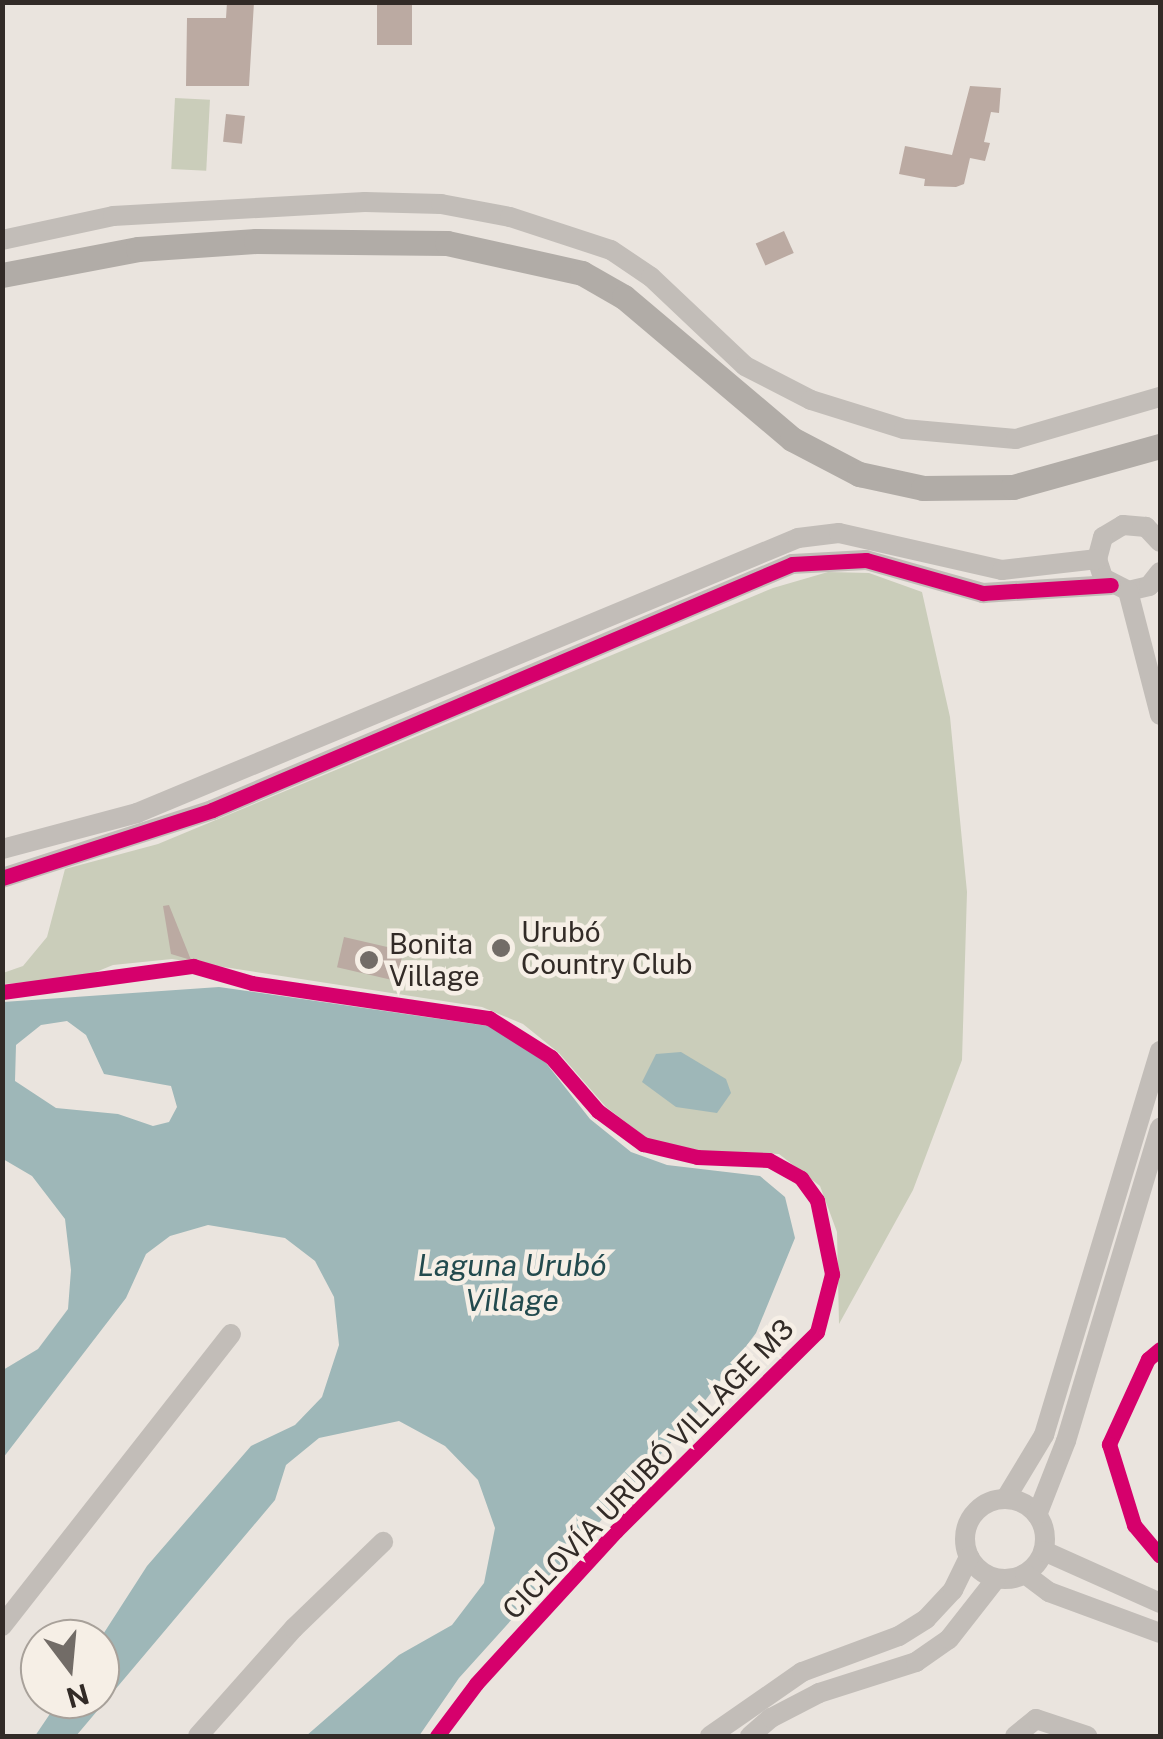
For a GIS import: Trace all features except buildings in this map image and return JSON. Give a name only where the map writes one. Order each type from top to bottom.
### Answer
[{"type":"main road","points":[[2,275],[157,248],[256,241],[447,243],[582,273],[624,298],[792,440],[859,474],[937,489],[1014,488],[1160,446]]},
{"type":"street","points":[[2,240],[113,216],[366,202],[441,204],[510,216],[611,250],[651,277],[744,366],[811,400],[904,429],[1016,439],[1160,397]]},
{"type":"street","points":[[1096,559],[1103,537],[1123,525],[1146,528],[1160,542]]},
{"type":"street","points":[[826,535],[827,557]]},
{"type":"street","points":[[2,850],[137,814],[798,538],[826,535],[882,540],[1002,570],[1096,559]]},
{"type":"street","points":[[2,878],[154,832],[256,792],[792,564],[827,557],[866,560],[983,593],[1120,588],[1160,580]]},
{"type":"street","points":[[1096,559],[1120,588],[1160,715]]},
{"type":"street","points":[[247,770],[256,792]]},
{"type":"street","points":[[1006,1498],[1044,1434],[1160,1051]]},
{"type":"street","points":[[1044,1551],[1037,1515],[1066,1442],[1160,1128]]},
{"type":"street","points":[[2,1626],[231,1334]]},
{"type":"street","points":[[710,1736],[802,1672],[851,1655],[926,1620],[953,1590],[969,1557],[968,1520],[991,1500],[1006,1498],[1037,1515]]},
{"type":"street","points":[[198,1736],[294,1628],[382,1542]]},
{"type":"street","points":[[750,1736],[770,1718],[858,1679],[916,1662],[949,1639],[996,1579],[1025,1574],[1044,1551]]},
{"type":"street","points":[[1044,1551],[1160,1603]]},
{"type":"street","points":[[969,1557],[996,1579]]},
{"type":"street","points":[[1025,1574],[1050,1592],[1160,1634]]},
{"type":"street","points":[[851,1655],[858,1679]]},
{"type":"street","points":[[1014,1736],[1036,1719],[1087,1736]]},
{"type":"green space","points":[[175,98],[210,100],[206,171],[171,169]]},
{"type":"green space","name":"Urubó Country Club","points":[[828,572],[869,573],[922,592],[950,717],[967,892],[962,1060],[913,1190],[839,1324],[837,1232],[820,1186],[779,1154],[703,1151],[649,1140],[606,1107],[559,1053],[523,1024],[482,1007],[172,959],[113,965],[81,978],[3,984],[3,973],[23,966],[47,937],[65,869],[158,844],[773,588]]},
{"type":"water","name":"Laguna Urubó Village","points":[[219,987],[502,1028],[546,1063],[590,1119],[631,1152],[667,1165],[760,1176],[785,1197],[795,1238],[756,1333],[686,1426],[459,1678],[419,1736],[306,1736],[399,1655],[452,1625],[484,1583],[495,1528],[478,1480],[445,1446],[399,1421],[319,1438],[286,1465],[275,1500],[120,1684],[120,1619],[113,1619],[147,1566],[251,1446],[295,1425],[322,1397],[339,1345],[334,1297],[315,1261],[285,1238],[208,1225],[170,1236],[146,1254],[126,1298],[3,1458],[3,1370],[38,1349],[68,1309],[71,1270],[65,1219],[32,1176],[3,1159],[3,1002]],"holes":[[[67,1021],[86,1035],[104,1074],[171,1086],[177,1107],[169,1122],[153,1126],[118,1114],[56,1108],[15,1081],[16,1045],[41,1025]]]},
{"type":"water","points":[[681,1052],[726,1079],[731,1093],[717,1113],[676,1107],[642,1082],[656,1054]]},
{"type":"water","name":"Laguna Urubó Village","points":[[46,1719],[90,1719],[76,1736],[35,1736]]},
{"type":"cycle path","points":[[2,878],[212,810],[792,564],[866,560],[983,593],[1111,585]]},
{"type":"cycle path","name":"CICLOVÍA URUBÓ VILLAGE M3","points":[[2,992],[193,966],[252,983],[489,1018],[551,1057],[598,1111],[643,1144],[697,1157],[769,1160],[801,1178],[817,1200],[832,1274],[817,1332],[616,1531],[476,1684],[437,1736]]},
{"type":"cycle path","points":[[1160,1349],[1148,1359],[1109,1444],[1134,1525],[1160,1556]]},
{"type":"place","name":"Urubó Country Club","points":[[501,948]]},
{"type":"place","name":"Bonita Village","points":[[369,960]]}]
